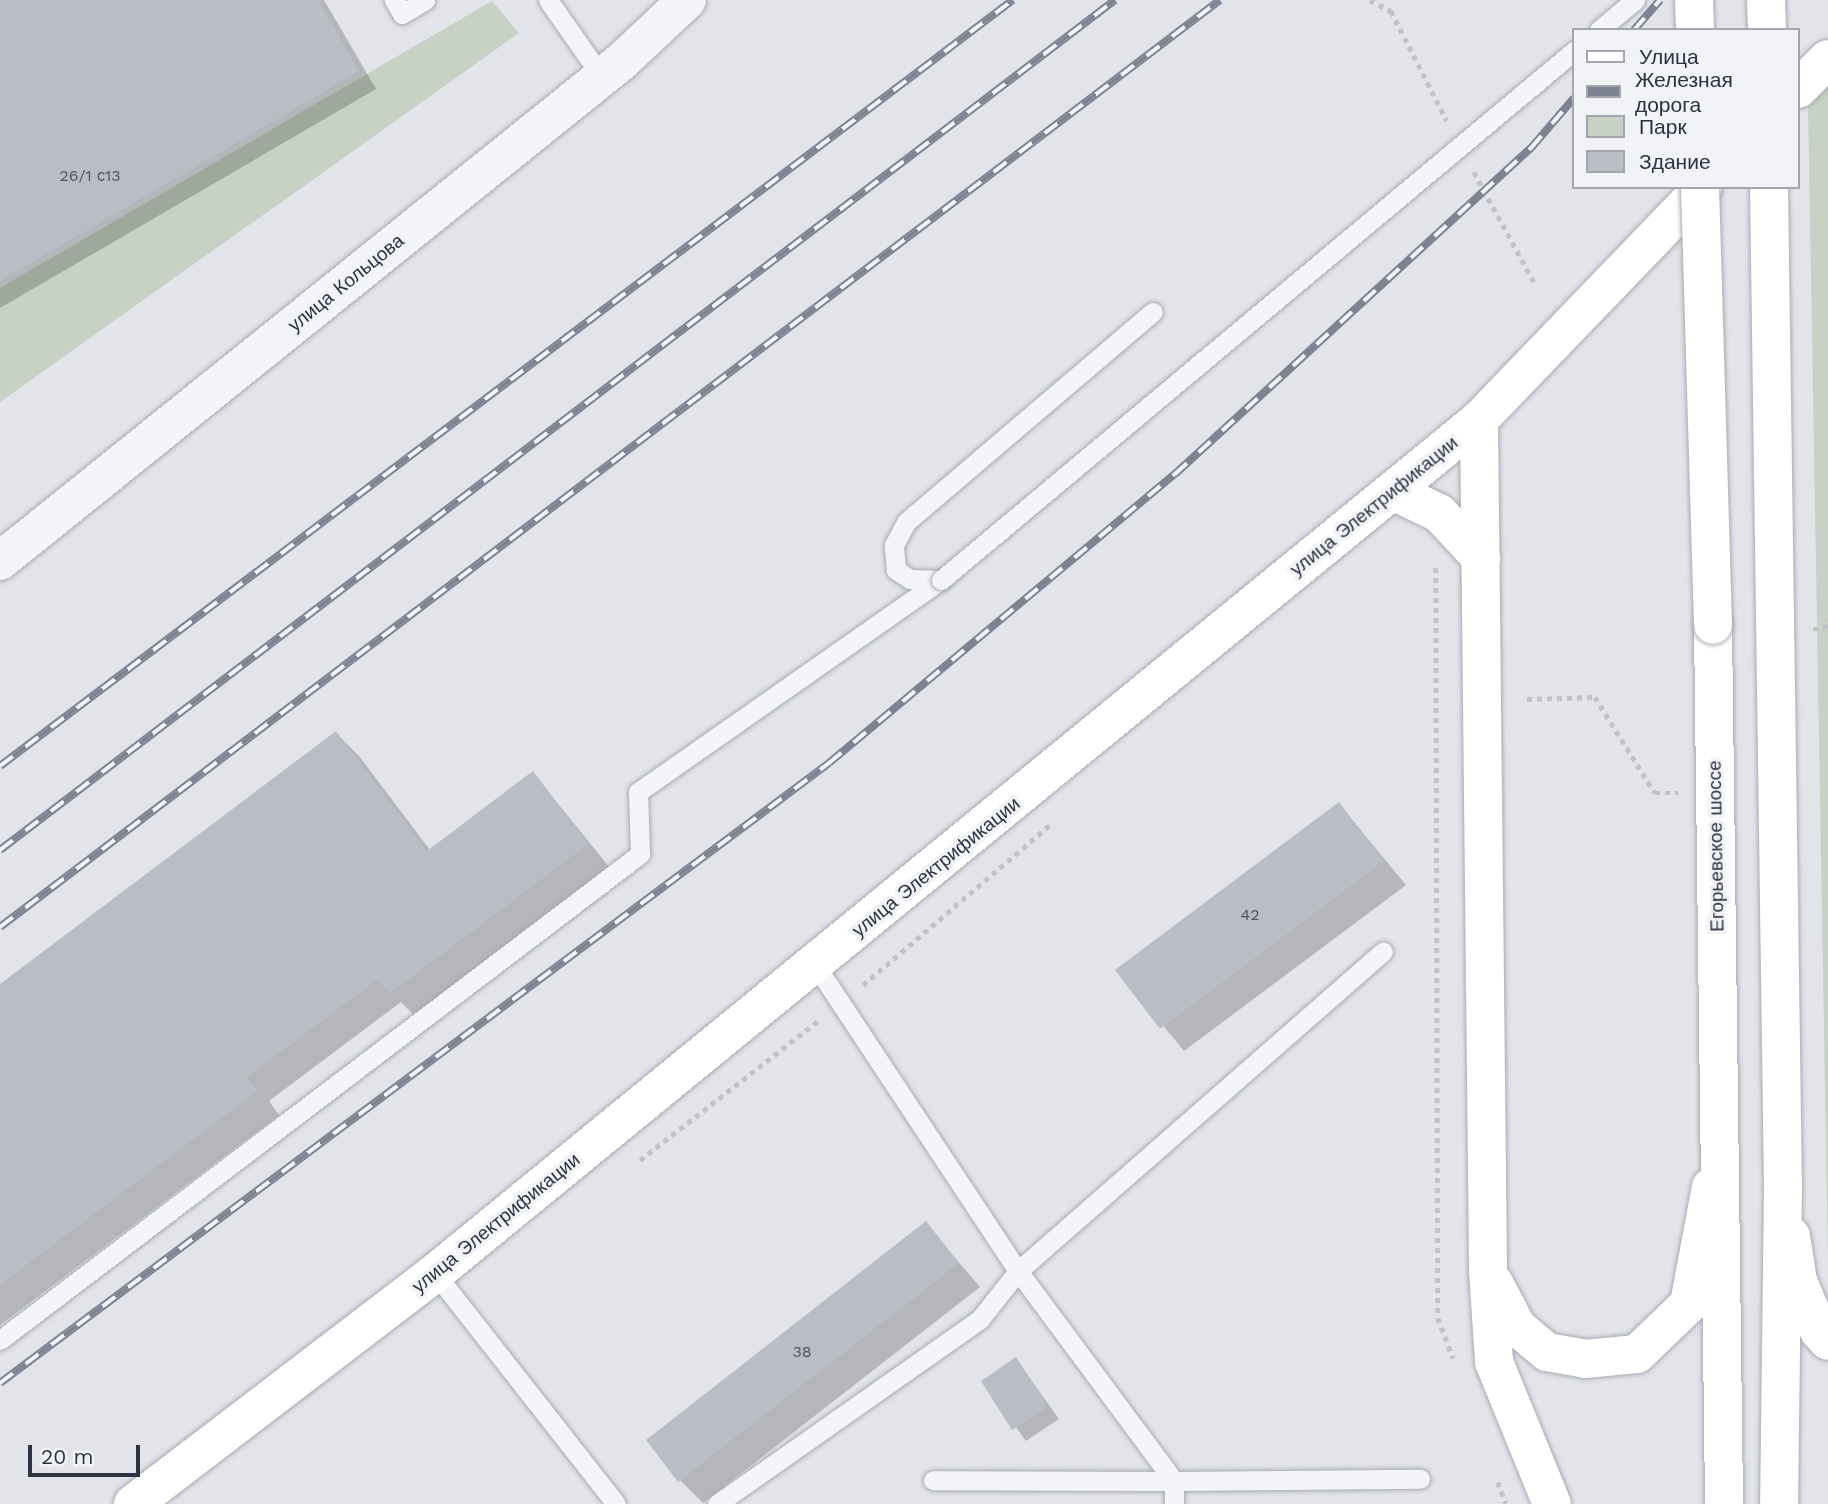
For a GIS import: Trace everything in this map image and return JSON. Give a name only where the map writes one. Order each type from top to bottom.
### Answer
[{"type":"main road","points":[[1694,0],[1695,28]]},
{"type":"main road","points":[[1766,0],[1766,28]]},
{"type":"main road","points":[[1800,87],[1828,59]]},
{"type":"main road","name":"улица Электрификации","points":[[133,1504],[435,1273],[816,965],[1479,420],[1699,189]]},
{"type":"main road","name":"Егорьевское шоссе","points":[[1701,189],[1713,625],[1724,1504]]},
{"type":"main road","points":[[1769,189],[1783,1185],[1779,1504]]},
{"type":"main road","points":[[1479,420],[1488,1271],[1494,1362],[1552,1504]]},
{"type":"main road","points":[[1393,491],[1439,513],[1480,558]]},
{"type":"main road","points":[[1488,1271],[1517,1327],[1547,1352],[1585,1359],[1637,1353],[1689,1304],[1720,1134]]},
{"type":"main road","points":[[1783,1185],[1798,1281],[1819,1331],[1828,1341]]},
{"type":"street","name":"улица Кольцова","points":[[0,561],[601,77],[687,0]]},
{"type":"lane","points":[[394,0],[402,14],[425,0]]},
{"type":"lane","points":[[548,0],[601,77]]},
{"type":"lane","points":[[1601,28],[1635,0]]},
{"type":"lane","points":[[0,1340],[640,854],[638,792],[941,580],[1573,52]]},
{"type":"lane","points":[[941,580],[910,579],[896,570],[894,545],[906,522],[1153,312]]},
{"type":"lane","points":[[717,1504],[980,1319],[1018,1271],[1383,951]]},
{"type":"lane","points":[[816,965],[1018,1271],[1174,1481],[1174,1504]]},
{"type":"lane","points":[[435,1273],[616,1504]]},
{"type":"lane","points":[[933,1480],[1420,1479]]},
{"type":"path","points":[[1436,557],[1438,1318],[1456,1367]]},
{"type":"path","points":[[1824,629],[1828,619]]},
{"type":"path","points":[[1527,699],[1595,697],[1655,793],[1679,793]]},
{"type":"path","points":[[633,1165],[842,1003],[1063,814]]},
{"type":"path","points":[[1497,1479],[1506,1504]]},
{"type":"green space","points":[[492,1],[519,33],[0,402],[0,288]]},
{"type":"green space","points":[[1828,83],[1828,1260],[1808,104]]},
{"type":"building","points":[[0,0],[318,0],[359,71],[0,281]]},
{"type":"building","points":[[336,731],[427,851],[533,771],[588,844],[390,993],[378,979],[247,1077],[257,1091],[0,1285],[0,984]]},
{"type":"building","points":[[1339,802],[1384,861],[1160,1029],[1115,970]]},
{"type":"building","points":[[926,1221],[959,1263],[678,1482],[646,1440]]},
{"type":"building","points":[[1016,1357],[1048,1407],[1012,1430],[981,1381]]},
{"type":"railway","points":[[0,766],[1013,0]]},
{"type":"railway","points":[[0,850],[1115,0]]},
{"type":"railway","points":[[0,927],[1220,0]]},
{"type":"railway","points":[[1636,28],[1660,0]]},
{"type":"railway","points":[[0,1383],[829,763],[1175,474],[1531,148],[1573,99]]}]
